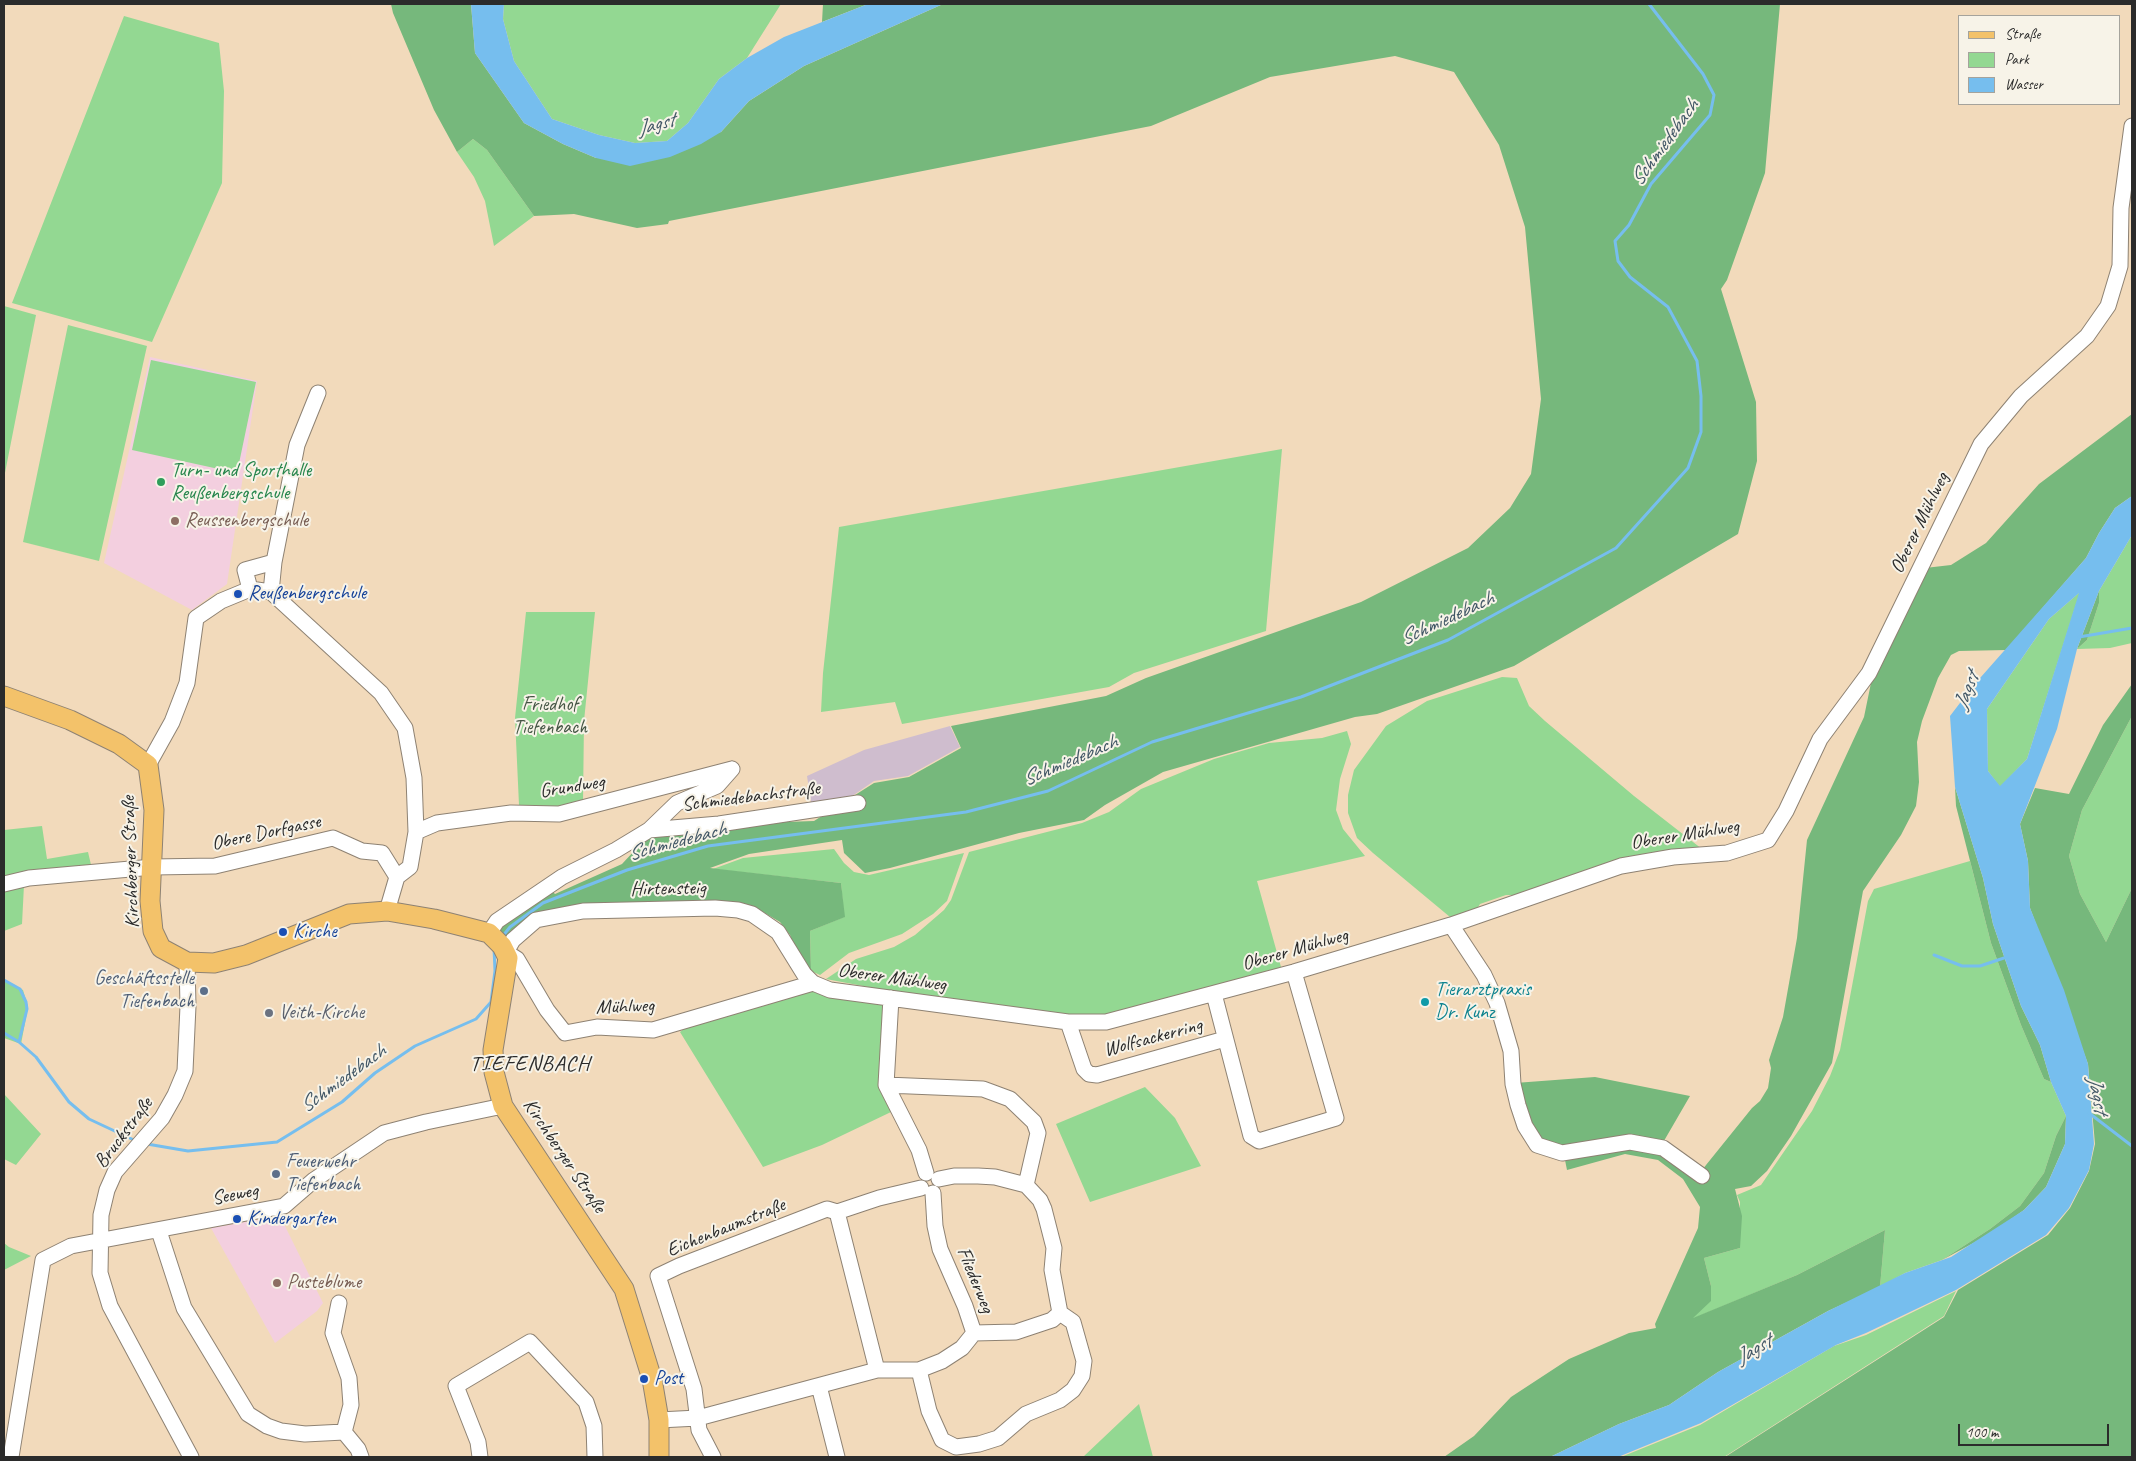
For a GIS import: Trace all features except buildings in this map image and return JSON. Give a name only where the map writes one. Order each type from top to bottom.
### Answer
[{"type":"main road","points":[[4,696],[70,720],[119,744],[148,765]]},
{"type":"main road","name":"Kirchberger Straße","points":[[148,765],[154,810],[153,867],[150,901],[153,931],[161,948],[187,962],[214,963],[246,955],[349,914],[387,911],[434,919],[498,942],[508,958],[494,1050],[494,1072],[503,1106],[624,1289],[652,1379],[659,1420],[659,1457]]},
{"type":"street","name":"Oberer Mühlweg","points":[[813,983],[830,990],[1068,1022],[1106,1022],[1294,972],[1450,925],[1621,866],[1673,857],[1727,853],[1768,840],[1786,811],[1820,739],[1869,674],[1981,444],[2021,396],[2087,336],[2108,306],[2120,266],[2121,208],[2132,126]]},
{"type":"street","points":[[271,592],[274,562],[297,445],[318,393]]},
{"type":"street","points":[[250,589],[245,570],[274,562]]},
{"type":"street","points":[[148,765],[172,722],[187,683],[196,618],[221,601],[250,589],[271,592],[381,693],[405,728],[414,778],[416,832],[410,867],[397,877],[387,911]]},
{"type":"street","name":"Grundweg","points":[[416,832],[437,823],[471,817],[511,814],[559,814],[732,768]]},
{"type":"street","name":"Schmiedebachstraße","points":[[498,942],[497,921],[562,877],[616,850],[649,830],[677,803],[717,786],[732,768]]},
{"type":"street","name":"Schmiedebachstraße","points":[[649,830],[720,824],[858,803]]},
{"type":"street","name":"Obere Dorfgasse","points":[[153,867],[215,866],[333,838],[362,851],[382,853],[397,877]]},
{"type":"street","points":[[4,884],[29,878],[153,867]]},
{"type":"street","name":"Hirtensteig","points":[[498,942],[513,940],[536,920],[583,911],[715,908],[738,910],[752,914],[778,932],[804,974],[813,983]]},
{"type":"street","points":[[1450,925],[1484,975],[1496,1003],[1511,1051],[1513,1084],[1518,1105],[1525,1126],[1537,1144],[1562,1153],[1630,1142],[1663,1148],[1702,1176]]},
{"type":"street","name":"Mühlweg","points":[[498,942],[517,959],[546,1010],[565,1033],[597,1026],[653,1030],[813,983]]},
{"type":"street","name":"Bruckstraße","points":[[187,962],[188,1006],[185,1071],[175,1096],[162,1118],[116,1172],[107,1190],[101,1215],[100,1273],[110,1306],[191,1457]]},
{"type":"street","points":[[1214,994],[1251,1136],[1259,1141],[1336,1118],[1294,972]]},
{"type":"street","points":[[891,998],[886,1085],[983,1089],[1010,1099],[1034,1122],[1038,1133],[1026,1185],[1040,1200],[1044,1209],[1054,1248],[1052,1270],[1060,1313],[1073,1322],[1084,1362],[1082,1376],[1073,1390],[1060,1400],[1026,1414],[998,1438],[979,1444],[956,1447],[942,1440],[929,1411],[919,1370]]},
{"type":"street","name":"Wolfsackerring","points":[[1068,1022],[1084,1069],[1088,1074],[1097,1074],[1225,1039]]},
{"type":"street","name":"Fliederweg","points":[[659,1420],[698,1418],[877,1370],[919,1370],[942,1361],[962,1348],[974,1333],[965,1306],[940,1249],[930,1183],[919,1150],[886,1085]]},
{"type":"street","name":"Seeweg","points":[[11,1457],[43,1260],[71,1246],[100,1239],[159,1231],[284,1206],[314,1180],[384,1134],[426,1122],[503,1106]]},
{"type":"street","name":"Eichenbaumstraße","points":[[698,1418],[694,1389],[658,1276],[679,1266],[827,1210],[837,1212],[954,1176],[995,1177],[1026,1185]]},
{"type":"street","points":[[837,1212],[877,1370]]},
{"type":"street","points":[[159,1231],[184,1308],[248,1414],[266,1426],[281,1432],[305,1434],[344,1432]]},
{"type":"street","points":[[339,1303],[333,1333],[349,1378],[351,1405],[344,1432]]},
{"type":"street","points":[[974,1333],[1016,1332],[1052,1320],[1060,1313]]},
{"type":"street","points":[[480,1457],[478,1442],[456,1386],[530,1342],[586,1402],[594,1426],[595,1457]]},
{"type":"street","points":[[819,1386],[837,1457]]},
{"type":"street","points":[[698,1418],[699,1430],[713,1457]]},
{"type":"street","points":[[344,1432],[361,1457]]},
{"type":"shaded area","name":"Reussenbergschule","points":[[150,357],[257,381],[227,584],[192,610],[104,563]]},
{"type":"shaded area","points":[[950,726],[960,747],[908,776],[874,781],[845,801],[812,809],[807,776],[864,750]]},
{"type":"shaded area","name":"Pusteblume","points":[[280,1216],[323,1303],[317,1311],[275,1343],[211,1228]]},
{"type":"green space","points":[[391,4],[471,4],[475,53],[524,123],[563,144],[596,158],[721,132],[749,101],[804,66],[943,4],[1780,4],[1765,173],[1727,280],[1721,289],[1756,402],[1757,461],[1738,534],[1514,666],[1377,714],[1355,717],[1163,772],[1105,805],[1084,820],[1019,833],[865,873],[844,853],[842,840],[749,854],[710,868],[841,883],[845,917],[810,931],[811,971],[794,945],[790,935],[780,922],[763,912],[735,906],[584,905],[507,938],[497,930],[550,889],[555,894],[622,864],[648,836],[727,824],[814,821],[874,783],[909,777],[961,748],[951,726],[1106,696],[1146,678],[1361,602],[1468,548],[1510,508],[1531,474],[1541,399],[1525,227],[1499,145],[1454,72],[1395,56],[1270,77],[1151,126],[669,221],[668,224],[637,228],[574,214],[534,216],[487,150],[473,139],[457,152],[434,110],[393,13]]},
{"type":"green space","points":[[504,4],[781,4],[747,58],[719,79],[688,123],[667,141],[635,143],[599,135],[552,119],[514,61],[503,19]]},
{"type":"green space","points":[[823,4],[868,4],[822,22]]},
{"type":"green space","points":[[124,16],[219,43],[224,91],[222,183],[152,342],[12,303]]},
{"type":"green space","points":[[473,139],[487,150],[534,216],[494,246],[485,201],[474,177],[457,152]]},
{"type":"green space","points":[[4,306],[36,315],[4,478]]},
{"type":"green space","points":[[68,325],[147,346],[99,561],[23,542]]},
{"type":"green space","points":[[151,360],[256,382],[237,473],[132,450]]},
{"type":"green space","points":[[2132,414],[2132,496],[2115,508],[2086,558],[2006,650],[1959,651],[1951,655],[1938,678],[1922,721],[1917,742],[1919,782],[1916,806],[1901,835],[1863,891],[1832,1063],[1791,1136],[1767,1171],[1751,1186],[1735,1189],[1742,1216],[1740,1248],[1704,1258],[1711,1286],[1711,1301],[1693,1318],[1797,1275],[1885,1230],[1880,1287],[1828,1311],[1718,1372],[1669,1405],[1619,1424],[1550,1457],[1444,1457],[1474,1436],[1511,1397],[1569,1359],[1629,1333],[1656,1328],[1655,1324],[1698,1228],[1700,1207],[1683,1179],[1658,1160],[1625,1154],[1567,1170],[1564,1155],[1531,1131],[1515,1083],[1595,1077],[1690,1096],[1661,1146],[1702,1170],[1752,1108],[1760,1101],[1768,1088],[1771,1068],[1769,1060],[1783,1017],[1797,938],[1807,840],[1864,717],[1871,683],[1925,568],[1951,565],[1986,543],[2039,484]]},
{"type":"green space","points":[[1282,449],[1266,631],[1134,673],[1109,687],[902,724],[895,702],[821,712],[823,673],[839,527]]},
{"type":"green space","points":[[2132,535],[2132,643],[2110,648],[2077,649],[2087,640],[2099,603],[2099,591]]},
{"type":"green space","points":[[2099,591],[2099,603],[2087,640],[2077,649]]},
{"type":"green space","points":[[2080,592],[2027,759],[2000,787],[1988,771],[1987,709],[2049,619]]},
{"type":"green space","name":"Friedhof Tiefenbach","points":[[526,612],[595,612],[584,721],[583,802],[551,807],[519,805],[515,718]]},
{"type":"green space","points":[[1502,677],[1517,678],[1529,706],[1545,721],[1634,796],[1702,849],[1518,895],[1506,895],[1480,904],[1477,909],[1450,917],[1373,853],[1357,838],[1348,813],[1348,795],[1354,770],[1386,726],[1427,701]]},
{"type":"green space","points":[[2132,684],[2132,716],[2082,810],[2069,856],[2080,894],[2106,942],[2132,888],[2132,1457],[1725,1457],[1944,1317],[1958,1290],[2048,1235],[2070,1208],[2089,1171],[2095,1144],[2088,1064],[2030,908],[2028,861],[2020,824],[2035,788],[2069,794],[2103,725]]},
{"type":"green space","points":[[2132,716],[2132,888],[2106,942],[2080,894],[2069,856],[2082,810]]},
{"type":"green space","points":[[1347,731],[1351,744],[1340,779],[1336,810],[1343,829],[1365,856],[1257,881],[1281,967],[1249,978],[1108,1015],[1089,1016],[1039,1013],[895,992],[826,979],[856,959],[894,947],[915,935],[944,910],[951,900],[969,852],[1082,823],[1109,812],[1141,789],[1214,759],[1269,743],[1322,738]]},
{"type":"green space","points":[[1955,787],[1983,878],[1993,924],[2021,1006],[2040,1045],[2051,1082],[2044,1079],[2021,1025],[1991,943],[1956,806]]},
{"type":"green space","points":[[42,826],[47,859],[88,852],[92,869],[4,880],[4,830]]},
{"type":"green space","points":[[834,849],[844,863],[854,872],[869,875],[964,853],[947,901],[933,914],[902,934],[849,953],[820,975],[811,971],[810,931],[844,917],[841,883],[713,869],[743,858]]},
{"type":"green space","points":[[1970,861],[1991,943],[2021,1025],[2044,1079],[2051,1082],[2066,1116],[2056,1136],[2044,1173],[2020,1206],[1990,1229],[1942,1260],[1905,1273],[1880,1287],[1885,1230],[1797,1275],[1692,1319],[1711,1286],[1704,1258],[1740,1248],[1740,1202],[1737,1195],[1761,1185],[1812,1111],[1830,1076],[1840,1050],[1868,901],[1874,889]]},
{"type":"green space","points":[[24,885],[22,924],[4,931],[4,890]]},
{"type":"green space","points":[[4,979],[23,990],[28,1007],[21,1044],[4,1038]]},
{"type":"green space","points":[[813,990],[883,1003],[885,1007],[879,1075],[880,1089],[891,1112],[822,1145],[763,1167],[680,1032],[685,1028]]},
{"type":"green space","points":[[1145,1087],[1175,1118],[1201,1166],[1090,1202],[1056,1124]]},
{"type":"green space","points":[[4,1094],[41,1134],[16,1165],[4,1159]]},
{"type":"green space","points":[[2066,1116],[2065,1144],[2046,1187],[2024,1210],[1992,1233],[1942,1260],[1990,1229],[2020,1206],[2044,1173],[2056,1136]]},
{"type":"green space","points":[[4,1243],[9,1247],[31,1256],[4,1270]]},
{"type":"green space","points":[[1956,1291],[1944,1316],[1724,1457],[1621,1457],[1700,1425],[1834,1346],[1866,1335]]},
{"type":"green space","points":[[1139,1404],[1153,1457],[1083,1457]]},
{"type":"water","points":[[471,4],[504,4],[503,19],[514,61],[552,119],[599,135],[635,143],[667,141],[688,123],[719,79],[747,58],[784,37],[868,4],[943,4],[804,66],[749,101],[721,132],[701,144],[670,157],[630,166],[596,158],[563,144],[524,123],[475,53]]},
{"type":"water","points":[[2132,496],[2132,535],[2099,591],[2077,649],[2057,729],[2020,824],[2028,861],[2030,908],[2064,990],[2088,1064],[2094,1144],[2089,1170],[2069,1208],[2046,1235],[1956,1290],[1866,1333],[1836,1345],[1701,1423],[1618,1457],[1550,1457],[1619,1424],[1669,1405],[1718,1372],[1828,1311],[1905,1273],[1951,1257],[2024,1210],[2046,1187],[2065,1144],[2066,1116],[2051,1082],[2040,1045],[2021,1006],[1993,924],[1983,878],[1955,787],[1950,716],[1973,686],[2086,558],[2115,508]],"holes":[[[2079,593],[2027,759],[2000,786],[1988,771],[1987,709],[2049,619]]]},
{"type":"waterway","name":"Schmiedebach","points":[[502,937],[510,927],[543,903],[627,870],[708,846],[966,812],[1048,791],[1152,742],[1301,697],[1448,640],[1616,548],[1688,468],[1701,432],[1701,396],[1697,361],[1668,307],[1630,277],[1618,261],[1615,241],[1629,225],[1651,184],[1710,115],[1714,95],[1703,74],[1649,4]]},
{"type":"waterway","points":[[2079,637],[2132,628]]},
{"type":"waterway","name":"Schmiedebach","points":[[147,1144],[188,1151],[277,1142],[342,1102],[375,1073],[415,1046],[476,1019],[491,1002],[495,971],[494,948]]},
{"type":"waterway","points":[[1934,955],[1962,966],[1980,966],[2007,957]]},
{"type":"waterway","points":[[4,980],[20,989],[26,1002],[27,1009],[19,1042]]},
{"type":"waterway","name":"Schmiedebach","points":[[4,1033],[19,1042],[36,1057],[69,1102],[89,1119],[136,1141]]},
{"type":"waterway","name":"Jagst","points":[[2089,1113],[2132,1146]]},
{"type":"place","name":"Turn- und Sporthalle Reußenbergschule","points":[[161,482]]},
{"type":"place","name":"Reussenbergschule","points":[[175,521]]},
{"type":"place","name":"Reußenbergschule","points":[[238,594]]},
{"type":"place","name":"Kirche","points":[[283,932]]},
{"type":"place","name":"Geschäftsstelle Tiefenbach","points":[[204,991]]},
{"type":"place","name":"Tierarztpraxis Dr. Kunz","points":[[1425,1002]]},
{"type":"place","name":"Veith-Kirche","points":[[269,1013]]},
{"type":"place","name":"Feuerwehr Tiefenbach","points":[[276,1174]]},
{"type":"place","name":"Kindergarten","points":[[237,1219]]},
{"type":"place","name":"Pusteblume","points":[[277,1283]]},
{"type":"place","name":"Post","points":[[644,1379]]},
{"type":"district","name":"TIEFENBACH","points":[[530,1064]]}]
